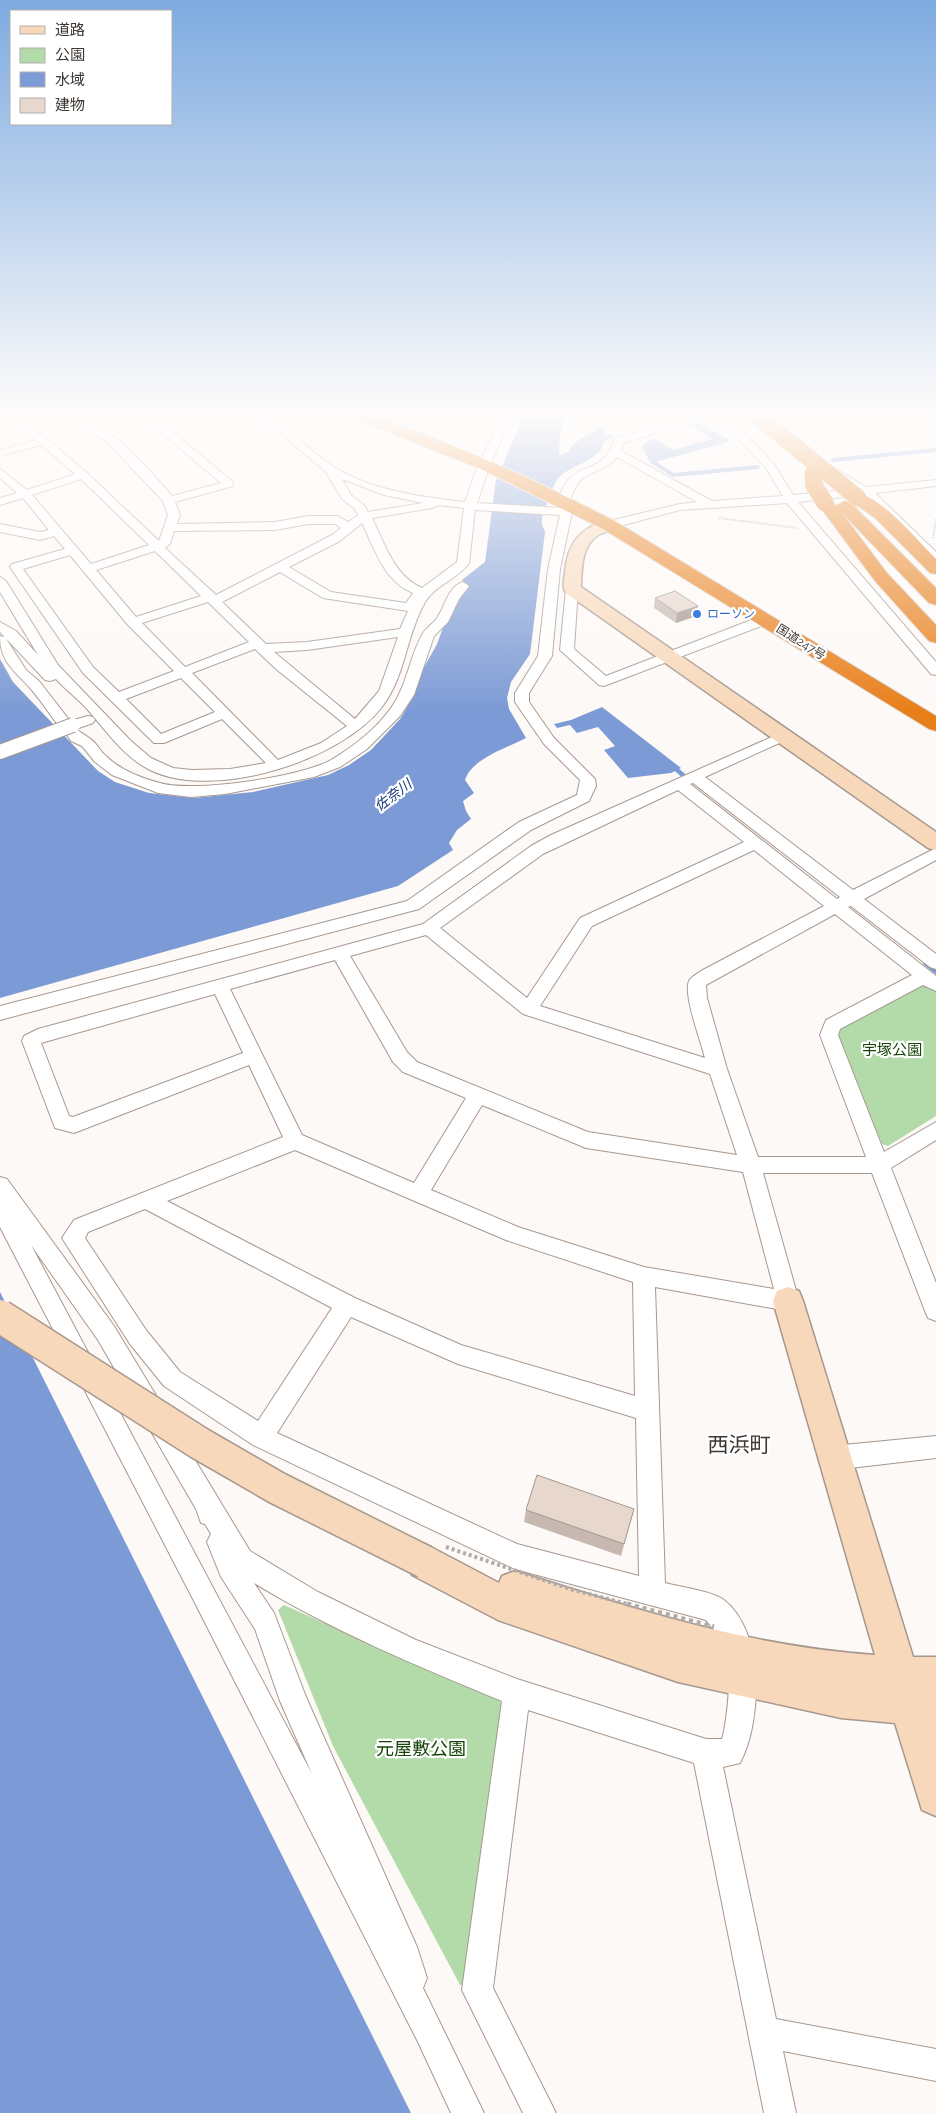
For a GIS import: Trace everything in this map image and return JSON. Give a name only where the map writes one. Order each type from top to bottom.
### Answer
[{"type":"highway","name":"国道247号","points":[[583,515],[609,526],[936,726]]},
{"type":"highway","points":[[853,515],[881,577],[936,637]]},
{"type":"highway","points":[[861,515],[936,599]]},
{"type":"highway","points":[[862,515],[936,592]]},
{"type":"highway","points":[[882,515],[936,569]]},
{"type":"street","points":[[43,515],[133,622],[271,760]]},
{"type":"street","points":[[125,515],[260,646],[353,723]]},
{"type":"street","points":[[88,569],[164,544],[174,515]]},
{"type":"street","points":[[133,622],[213,599],[281,567],[336,538],[364,516],[373,515]]},
{"type":"street","points":[[0,626],[11,634],[88,720],[113,743],[148,763],[172,773],[238,772],[288,763],[305,757],[333,742],[377,703],[390,682],[400,660],[406,632],[429,597],[444,579],[463,564],[472,515]]},
{"type":"street","points":[[0,1013],[414,905],[525,826],[569,807],[584,798],[588,786],[587,779],[549,740],[522,702],[522,693],[545,656],[562,515]]},
{"type":"street","points":[[648,515],[593,530],[580,542],[575,556],[567,650],[604,682],[671,658],[764,620]]},
{"type":"street","points":[[804,515],[936,671]]},
{"type":"street","points":[[892,515],[936,560]]},
{"type":"street","points":[[364,516],[393,573],[405,585],[429,597]]},
{"type":"street","points":[[170,528],[275,526],[308,520],[338,520],[348,528]]},
{"type":"street","points":[[0,528],[40,536],[58,532]]},
{"type":"street","points":[[73,550],[16,567],[76,655],[158,740],[223,714]]},
{"type":"street","points":[[281,567],[328,595],[409,607],[429,597]]},
{"type":"street","points":[[0,581],[50,663],[138,756],[152,756],[177,767],[221,768],[290,756],[353,723]]},
{"type":"street","points":[[0,640],[21,673],[34,684],[69,726],[76,738],[88,743],[100,759],[117,772],[158,788],[190,792],[225,789],[309,774],[335,764],[362,746],[395,713],[407,695],[432,629],[442,619],[453,598],[463,586]]},
{"type":"street","points":[[572,589],[783,736],[933,855],[708,975],[697,984],[698,998],[718,1069],[751,1165],[833,1458],[915,1696],[936,1796]]},
{"type":"street","points":[[429,597],[432,629]]},
{"type":"street","points":[[117,698],[260,646],[307,646],[406,632]]},
{"type":"street","points":[[0,752],[88,720]]},
{"type":"street","points":[[254,1056],[74,1125],[62,1123],[31,1040],[38,1036],[429,928],[543,846],[783,736]]},
{"type":"street","points":[[686,780],[755,843],[836,906],[932,974]]},
{"type":"street","points":[[686,780],[853,899],[932,974]]},
{"type":"street","points":[[529,1009],[586,922],[755,843]]},
{"type":"street","points":[[429,928],[529,1009],[718,1069]]},
{"type":"street","points":[[340,952],[400,1057],[410,1067],[586,1140],[751,1165],[879,1165],[936,1130]]},
{"type":"street","points":[[932,974],[832,1025],[829,1035],[936,1311]]},
{"type":"street","points":[[220,986],[295,1141],[513,1234],[644,1276],[788,1301]]},
{"type":"street","points":[[418,1193],[478,1095]]},
{"type":"street","points":[[0,1185],[106,1333],[241,1560],[309,1601],[409,1650],[517,1693],[706,1753],[730,1753],[738,1740],[742,1668],[727,1622],[714,1609],[515,1556],[262,1438],[172,1378],[138,1337],[73,1238],[81,1226],[295,1141]]},
{"type":"street","points":[[146,1200],[347,1305],[458,1354],[647,1410]]},
{"type":"street","points":[[0,1207],[204,1594],[429,2032],[468,2113]]},
{"type":"street","points":[[644,1276],[652,1593]]},
{"type":"street","points":[[262,1438],[347,1305]]},
{"type":"street","points":[[0,1316],[208,1448],[277,1488],[436,1559],[507,1605],[678,1663],[742,1668],[841,1698],[915,1696],[936,1676]]},
{"type":"street","points":[[833,1458],[936,1447]]},
{"type":"street","points":[[206,1503],[230,1568],[265,1622],[294,1701],[402,1947],[429,2032]]},
{"type":"street","points":[[517,1693],[477,1990],[540,2113]]},
{"type":"street","points":[[706,1753],[780,2113]]},
{"type":"street","points":[[764,2032],[936,2066]]},
{"type":"path","points":[[713,517],[801,529],[815,528]]},
{"type":"path","points":[[932,545],[936,519]]},
{"type":"path","points":[[436,1559],[570,1588],[714,1627]]},
{"type":"green space","name":"宇塚公園","points":[[923,984],[936,990],[936,1116],[888,1146],[882,1144],[836,1034],[838,1027]]},
{"type":"green space","name":"元屋敷公園","points":[[284,1605],[498,1698],[503,1707],[469,1982],[460,1985],[333,1746],[278,1610]]},
{"type":"water","name":"佐奈川","points":[[491,515],[543,515],[542,525],[545,532],[530,654],[511,682],[507,698],[509,709],[526,738],[491,754],[469,772],[465,780],[474,793],[463,801],[471,819],[457,830],[449,843],[453,850],[398,886],[0,998],[0,659],[13,682],[98,771],[115,782],[149,793],[194,798],[253,792],[328,775],[349,765],[371,750],[400,719],[415,694],[417,680],[437,644],[444,625],[467,587],[462,580],[485,562]]},
{"type":"water","points":[[602,707],[681,768],[671,773],[628,778],[604,750],[615,746],[598,727],[577,733],[570,725],[557,728],[554,724],[571,720]]},
{"type":"water","points":[[0,1292],[411,2113],[0,2113]]},
{"type":"building","points":[[675,591],[698,606],[677,613],[655,598]]},
{"type":"building","points":[[537,1475],[634,1509],[624,1544],[526,1510]]},
{"type":"waterway","points":[[671,765],[683,775]]},
{"type":"waterway","points":[[926,963],[936,971]]},
{"type":"place","name":"ローソン","points":[[697,614]]},
{"type":"district","name":"西浜町","points":[[739,1445]]}]
